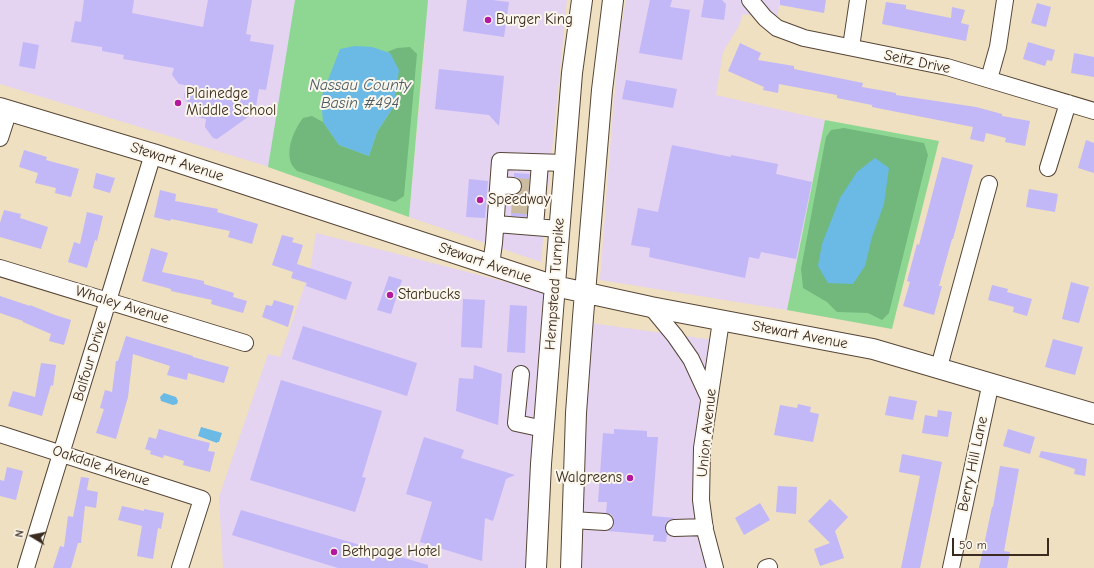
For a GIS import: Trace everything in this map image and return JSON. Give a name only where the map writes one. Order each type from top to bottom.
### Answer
[{"type":"main road","name":"Hempstead Turnpike","points":[[536,568],[554,286],[572,73],[582,0]]},
{"type":"main road","name":"Hempstead Turnpike","points":[[571,568],[576,413],[602,90],[613,0]]},
{"type":"main road","name":"Stewart Avenue","points":[[4,109],[153,154],[554,286],[651,307],[873,349],[991,382],[1094,414]]},
{"type":"street","name":"Seitz Drive","points":[[750,0],[765,18],[777,28],[804,38],[947,67],[1094,111]]},
{"type":"street","points":[[851,47],[858,0]]},
{"type":"street","points":[[989,79],[998,47],[1005,0]]},
{"type":"street","points":[[1048,168],[1068,103]]},
{"type":"street","points":[[0,138],[4,109]]},
{"type":"street","name":"Balfour Drive","points":[[26,568],[153,154]]},
{"type":"street","points":[[491,265],[496,224],[504,204],[506,186],[500,161],[565,163]]},
{"type":"street","points":[[535,227],[533,206],[534,188],[540,163]]},
{"type":"street","points":[[939,368],[989,184]]},
{"type":"street","points":[[496,224],[559,228]]},
{"type":"street","name":"Whaley Avenue","points":[[0,268],[245,343]]},
{"type":"street","points":[[651,307],[675,336],[691,360],[710,398]]},
{"type":"street","name":"Union Avenue","points":[[715,568],[705,527],[701,500],[702,448],[721,320]]},
{"type":"street","points":[[521,374],[516,423],[544,429]]},
{"type":"street","name":"Berry Hill Lane","points":[[951,568],[991,382]]},
{"type":"street","name":"Oakdale Avenue","points":[[0,434],[202,498],[180,568]]},
{"type":"street","points":[[572,520],[605,522]]},
{"type":"street","points":[[674,528],[705,527]]},
{"type":"shaded area","points":[[0,0],[567,0],[541,262],[409,217],[425,42],[279,170],[0,84]]},
{"type":"shaded area","points":[[626,0],[780,0],[777,19],[743,14],[739,26],[723,52],[716,95],[825,120],[787,310],[600,280],[620,34]]},
{"type":"shaded area","points":[[316,233],[549,293],[530,568],[223,568],[219,497],[268,354],[280,357],[310,270]]},
{"type":"shaded area","points":[[590,323],[714,340],[700,422],[714,568],[571,568]]},
{"type":"green space","points":[[295,0],[428,0],[409,217],[268,167]]},
{"type":"green space","points":[[410,47],[417,54],[404,196],[395,202],[297,171],[291,164],[290,145],[303,118],[312,116],[323,122],[339,145],[369,156],[377,132],[394,106],[390,53],[387,52],[397,48]]},
{"type":"green space","points":[[825,120],[939,141],[892,329],[787,310]]},
{"type":"green space","points":[[844,128],[924,143],[928,155],[889,313],[882,320],[868,313],[837,312],[827,302],[803,288],[801,269],[826,137],[831,130]]},
{"type":"water","name":"Nassau County Basin #494","points":[[355,46],[372,47],[390,53],[399,70],[394,106],[377,132],[369,156],[339,145],[323,122],[321,98],[340,49]]},
{"type":"water","points":[[875,158],[889,168],[884,204],[872,237],[865,266],[853,284],[828,283],[818,266],[822,244],[840,198],[857,172]]},
{"type":"water","points":[[164,393],[176,397],[178,401],[177,404],[173,405],[161,401],[160,397]]},
{"type":"water","points":[[201,427],[222,433],[219,442],[217,443],[198,436]]},
{"type":"building","points":[[84,0],[134,0],[132,13],[203,27],[208,0],[252,0],[246,34],[251,35],[250,41],[274,45],[266,90],[259,89],[255,112],[217,139],[213,138],[205,127],[206,119],[198,117],[184,97],[186,85],[179,84],[172,75],[174,68],[123,59],[124,55],[102,51],[102,47],[71,42],[75,21],[81,22]]},
{"type":"building","points":[[467,0],[509,2],[504,37],[463,31]]},
{"type":"building","points":[[650,0],[672,0],[670,7],[690,10],[682,60],[639,53]]},
{"type":"building","points":[[704,0],[722,0],[726,4],[724,20],[701,17]]},
{"type":"building","points":[[780,0],[826,0],[824,13],[780,5]]},
{"type":"building","points":[[886,2],[906,5],[906,9],[951,18],[952,7],[965,10],[961,23],[969,25],[966,41],[882,24]]},
{"type":"building","points":[[1037,3],[1051,7],[1046,27],[1031,23]]},
{"type":"building","points":[[23,42],[39,45],[35,69],[19,66]]},
{"type":"building","points":[[1028,42],[1055,50],[1052,61],[1047,60],[1045,66],[1023,59]]},
{"type":"building","points":[[740,43],[761,53],[758,60],[794,66],[794,69],[863,83],[862,87],[896,93],[896,95],[976,107],[1002,114],[1002,116],[1030,121],[1025,146],[1005,142],[1006,138],[986,133],[984,142],[970,139],[973,127],[872,107],[872,105],[837,98],[837,95],[779,84],[778,93],[763,90],[764,87],[728,71]]},
{"type":"building","points":[[1074,53],[1094,57],[1094,77],[1071,73]]},
{"type":"building","points":[[439,69],[504,76],[499,126],[489,115],[435,109]]},
{"type":"building","points":[[626,80],[677,89],[673,108],[622,99]]},
{"type":"building","points":[[1086,140],[1094,143],[1094,173],[1078,168]]},
{"type":"building","points":[[672,145],[731,157],[731,155],[778,164],[776,174],[812,182],[796,259],[761,252],[759,259],[749,257],[745,278],[649,257],[650,248],[631,245],[638,208],[658,212]]},
{"type":"building","points":[[24,150],[47,157],[46,160],[79,169],[71,197],[55,193],[56,188],[35,183],[38,173],[19,167]]},
{"type":"building","points":[[942,157],[973,165],[939,286],[942,286],[934,315],[903,306],[910,282],[907,281],[917,244],[919,245]]},
{"type":"building","points":[[96,173],[115,178],[110,193],[93,188]]},
{"type":"building","points":[[514,173],[530,174],[526,217],[511,216],[512,195],[521,192],[522,187],[519,178],[514,177]]},
{"type":"building","points":[[469,179],[488,181],[485,218],[466,217]]},
{"type":"building","points":[[1029,189],[1058,194],[1055,212],[1026,207]]},
{"type":"building","points":[[160,190],[176,194],[175,201],[218,209],[217,212],[258,224],[252,244],[228,237],[230,231],[154,217]]},
{"type":"building","points":[[4,210],[21,214],[20,218],[48,227],[41,249],[0,237],[0,223]]},
{"type":"building","points":[[87,212],[103,216],[97,241],[95,240],[87,268],[68,262],[74,242],[80,244]]},
{"type":"building","points":[[282,235],[294,238],[292,242],[303,245],[297,264],[352,282],[346,300],[306,286],[307,283],[291,278],[293,272],[272,265]]},
{"type":"building","points":[[151,248],[168,253],[162,272],[204,281],[204,284],[234,293],[233,297],[247,301],[243,313],[211,304],[212,300],[171,291],[171,289],[142,281]]},
{"type":"building","name":"Starbucks","points":[[389,276],[402,280],[391,314],[377,310]]},
{"type":"building","points":[[1071,282],[1089,287],[1079,323],[1062,319]]},
{"type":"building","points":[[992,285],[1008,289],[1007,292],[1032,299],[1027,316],[1013,312],[1014,307],[988,300]]},
{"type":"building","points":[[0,296],[71,320],[64,345],[49,341],[51,334],[23,321],[0,313]]},
{"type":"building","points":[[463,299],[485,300],[482,348],[461,347]]},
{"type":"building","points":[[274,300],[294,306],[288,327],[262,317],[266,305],[272,306]]},
{"type":"building","points":[[510,305],[527,306],[525,353],[507,352]]},
{"type":"building","points":[[303,326],[417,363],[407,396],[292,359]]},
{"type":"building","points":[[126,336],[229,367],[224,383],[188,373],[187,380],[167,375],[170,366],[133,354],[128,397],[116,439],[96,433],[104,409],[100,408],[105,390],[112,392],[116,361],[118,361]]},
{"type":"building","points":[[1053,339],[1083,347],[1075,375],[1045,367]]},
{"type":"building","points":[[41,363],[56,365],[53,386],[51,385],[42,416],[8,406],[13,391],[35,397]]},
{"type":"building","points":[[474,365],[502,374],[498,425],[456,411],[459,378],[473,379]]},
{"type":"building","points":[[281,380],[382,411],[362,477],[366,478],[355,512],[250,480]]},
{"type":"building","points":[[889,396],[917,401],[913,420],[885,415]]},
{"type":"building","points":[[798,404],[811,407],[810,412],[819,414],[813,442],[774,435],[780,405],[797,408]]},
{"type":"building","points":[[938,410],[952,412],[948,437],[922,433],[925,415],[937,417]]},
{"type":"building","points":[[159,429],[210,443],[208,451],[215,452],[210,472],[183,465],[184,461],[164,455],[163,458],[150,454],[151,451],[145,449],[149,437],[156,439]]},
{"type":"building","name":"Walgreens","points":[[614,429],[647,431],[647,437],[658,437],[652,516],[675,518],[669,520],[665,524],[667,534],[666,542],[653,541],[654,535],[608,531],[613,527],[614,518],[611,514],[606,513],[607,502],[598,502],[603,433],[614,434]]},
{"type":"building","points":[[1008,429],[1035,437],[1030,454],[1003,446]]},
{"type":"building","points":[[424,437],[464,450],[461,458],[515,475],[506,479],[493,521],[485,518],[482,561],[420,542],[432,502],[406,494]]},
{"type":"building","points":[[1041,451],[1087,459],[1085,476],[1074,474],[1075,469],[1039,457]]},
{"type":"building","points":[[902,454],[942,462],[920,568],[901,568],[920,476],[899,472]]},
{"type":"building","points":[[1000,466],[1019,469],[1004,551],[1010,552],[1007,568],[979,568],[993,507]]},
{"type":"building","points":[[7,467],[23,471],[16,500],[0,496],[0,480],[4,481]]},
{"type":"building","points":[[81,477],[89,478],[87,490],[98,492],[96,508],[85,506],[81,543],[78,543],[71,568],[53,568],[60,546],[64,547],[68,516],[73,517]]},
{"type":"building","points":[[778,486],[797,487],[796,514],[776,512]]},
{"type":"building","points":[[830,499],[848,517],[835,531],[844,558],[820,566],[814,549],[830,543],[808,521]]},
{"type":"building","points":[[760,503],[770,520],[744,535],[735,518]]},
{"type":"building","points":[[122,506],[144,511],[144,509],[164,513],[161,529],[158,528],[153,559],[137,556],[142,526],[118,520]]},
{"type":"building","name":"Bethpage Hotel","points":[[241,510],[428,565],[428,568],[338,568],[232,535]]},
{"type":"tunnel","points":[[513,186],[530,187]]},
{"type":"tunnel","points":[[512,205],[529,206]]},
{"type":"place","name":"Burger King","points":[[488,20]]},
{"type":"place","name":"Plainedge Middle School","points":[[178,103]]},
{"type":"place","name":"Speedway","points":[[480,200]]},
{"type":"place","name":"Starbucks","points":[[390,295]]},
{"type":"place","name":"Walgreens","points":[[630,478]]},
{"type":"place","name":"Bethpage Hotel","points":[[334,552]]}]
